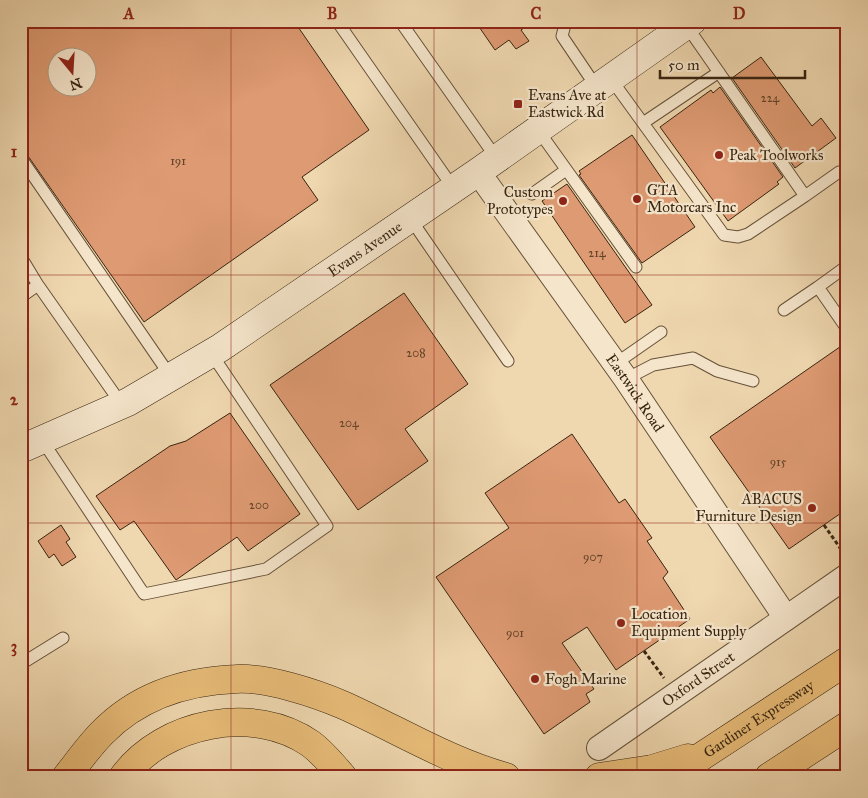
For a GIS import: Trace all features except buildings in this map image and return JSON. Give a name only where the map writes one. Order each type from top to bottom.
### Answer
[{"type":"highway","name":"Gardiner Expressway","points":[[670,777],[847,661]]},
{"type":"highway","points":[[66,777],[102,733],[146,699],[168,690],[192,684],[238,678],[269,682],[342,705],[461,761],[506,777]]},
{"type":"highway","points":[[123,777],[133,763],[158,744],[184,732],[228,723],[258,723],[284,730],[311,744],[343,777]]},
{"type":"highway","points":[[769,777],[847,726]]},
{"type":"highway","points":[[598,777],[652,769],[708,751]]},
{"type":"main road","name":"Evans Avenue","points":[[32,445],[122,405],[211,353],[454,189],[689,23]]},
{"type":"street","name":"Eastwick Road","points":[[488,165],[620,372],[786,618]]},
{"type":"street","name":"Oxford Street","points":[[599,748],[847,576]]},
{"type":"lane","points":[[337,21],[454,189]]},
{"type":"lane","points":[[400,21],[488,165]]},
{"type":"lane","points":[[566,21],[562,36],[643,123],[724,235],[738,236],[748,234],[839,172]]},
{"type":"lane","points":[[689,23],[719,72],[805,196]]},
{"type":"lane","points":[[643,123],[719,72]]},
{"type":"lane","points":[[538,130],[636,267]]},
{"type":"lane","points":[[21,158],[171,377]]},
{"type":"lane","points":[[532,194],[566,170]]},
{"type":"lane","points":[[410,218],[508,361]]},
{"type":"lane","points":[[21,257],[38,286],[122,405]]},
{"type":"lane","points":[[784,310],[847,266]]},
{"type":"lane","points":[[21,297],[38,286]]},
{"type":"lane","points":[[818,287],[847,329]]},
{"type":"lane","points":[[620,372],[660,332]]},
{"type":"lane","points":[[32,445],[144,594],[266,569],[327,526],[211,353]]},
{"type":"lane","points":[[620,372],[694,358],[717,370],[753,380]]},
{"type":"lane","points":[[21,664],[63,638]]},
{"type":"path","points":[[824,525],[847,557]]},
{"type":"path","points":[[644,651],[676,694]]},
{"type":"place","name":"Evans Ave at Eastwick Rd","points":[[518,104]]},
{"type":"place","name":"Peak Toolworks","points":[[719,155]]},
{"type":"place","name":"GTA Motorcars Inc","points":[[637,199]]},
{"type":"place","name":"Custom Prototypes","points":[[563,201]]},
{"type":"place","name":"ABACUS Furniture Design","points":[[812,508]]},
{"type":"place","name":"Location Equipment Supply","points":[[621,623]]},
{"type":"place","name":"Fogh Marine","points":[[535,679]]}]
